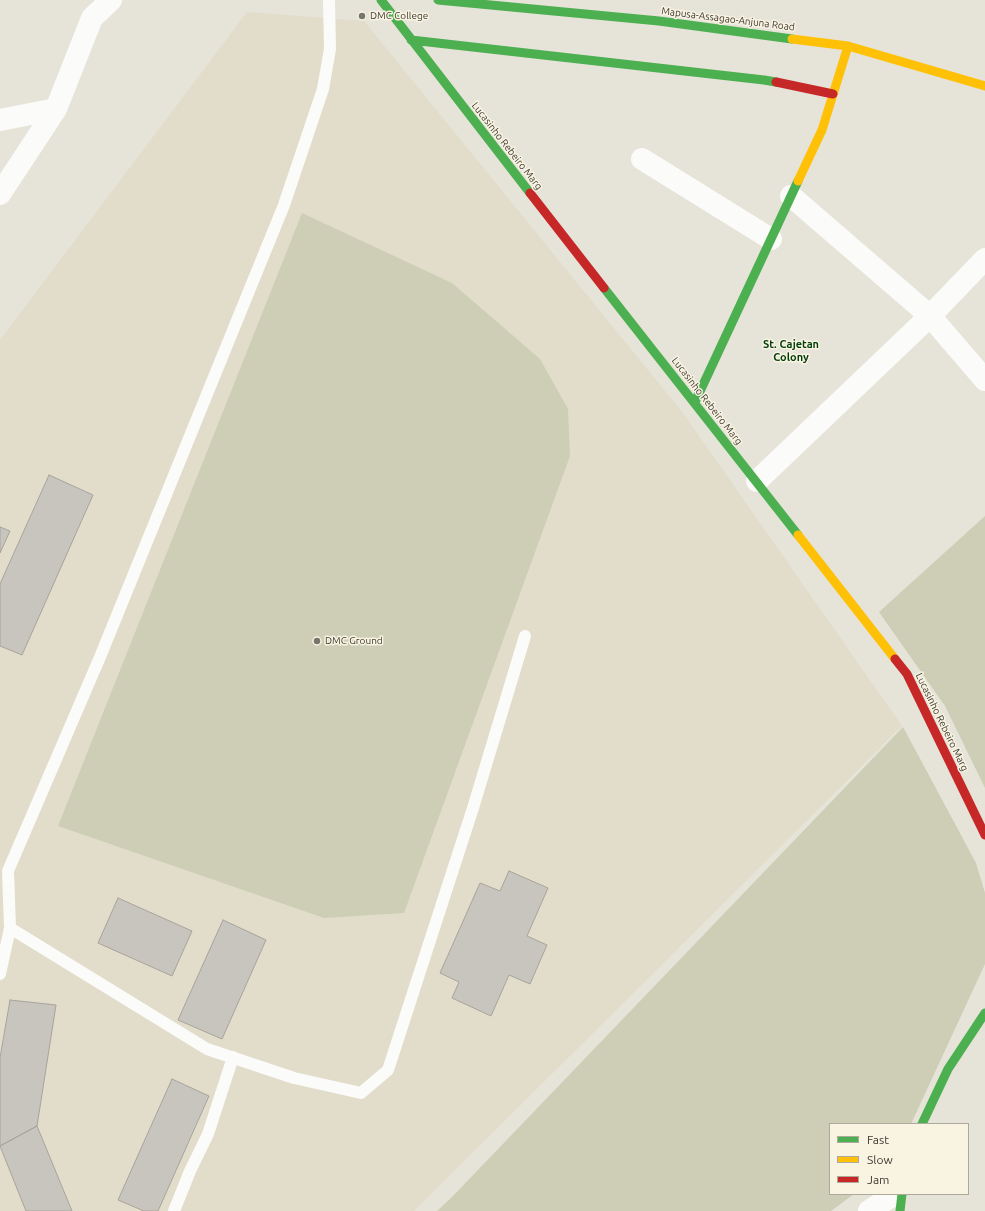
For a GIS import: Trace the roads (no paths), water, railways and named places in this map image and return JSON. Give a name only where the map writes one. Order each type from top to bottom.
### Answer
[{"type":"street","points":[[0,194],[56,109],[92,18],[111,0]]},
{"type":"street","name":"Lucasinho Rebeiro Marg","points":[[381,0],[492,145],[907,674],[985,835]]},
{"type":"street","name":"Mapusa-Assagao-Anjuna Road","points":[[438,0],[659,21],[848,46],[985,86]]},
{"type":"street","points":[[411,40],[764,80],[833,94]]},
{"type":"street","points":[[695,402],[822,130],[848,46]]},
{"type":"street","points":[[0,120],[56,109]]},
{"type":"street","points":[[642,159],[771,238]]},
{"type":"street","points":[[791,196],[930,316],[985,380]]},
{"type":"street","points":[[757,481],[930,316],[985,259]]},
{"type":"street","points":[[922,1123],[948,1069],[985,1013]]},
{"type":"street","points":[[869,1211],[893,1195]]},
{"type":"street","points":[[900,1211],[902,1195]]},
{"type":"lane","points":[[0,883],[8,871],[100,657],[284,205],[323,89],[330,49],[329,0]]},
{"type":"lane","points":[[10,928],[207,1049],[294,1078],[361,1093],[388,1070],[473,808],[525,636]]},
{"type":"lane","points":[[0,974],[10,928],[8,871]]},
{"type":"lane","points":[[174,1211],[190,1171],[208,1134],[233,1057]]},
{"type":"place","name":"DMC College","points":[[362,16]]},
{"type":"place","name":"DMC Ground","points":[[317,641]]},
{"type":"district","name":"St. Cajetan Colony","points":[[791,350]]}]
